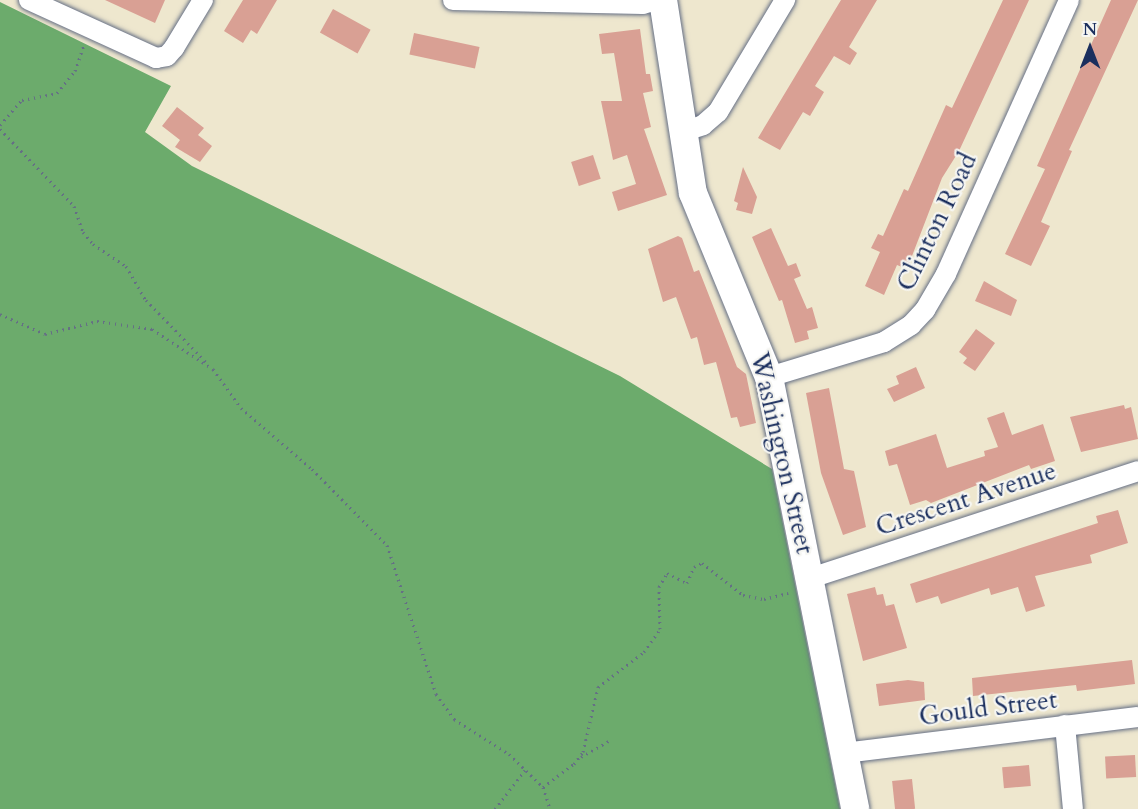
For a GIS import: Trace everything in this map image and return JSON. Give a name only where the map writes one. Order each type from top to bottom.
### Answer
[{"type":"main road","name":"Washington Street","points":[[663,0],[682,132],[697,205],[769,377],[811,578],[855,809]]},
{"type":"street","points":[[29,0],[153,57],[162,58],[174,48],[203,0]]},
{"type":"street","points":[[453,0],[643,4],[657,0]]},
{"type":"street","points":[[682,132],[703,125],[718,112],[785,0]]},
{"type":"street","name":"Clinton Road","points":[[769,377],[884,342],[910,325],[925,310],[946,274],[1069,0]]},
{"type":"street","name":"Crescent Avenue","points":[[811,578],[1138,471]]},
{"type":"street","name":"Gould Street","points":[[844,753],[1138,717]]},
{"type":"street","points":[[1065,725],[1073,809]]},
{"type":"path","points":[[91,29],[75,71],[57,93],[22,100],[0,127],[74,206],[83,232],[93,244],[126,266],[146,300],[213,369],[241,408],[312,469],[387,545],[436,694],[454,719],[508,754],[543,787],[550,809]]},
{"type":"path","points":[[0,314],[45,334],[98,321],[152,329],[213,369]]},
{"type":"path","points":[[580,757],[598,687],[644,652],[660,629],[659,587],[668,573],[687,583],[694,567],[702,563],[743,595],[764,599],[784,595],[811,578]]},
{"type":"path","points":[[543,787],[580,757],[611,740]]},
{"type":"path","points":[[495,809],[525,770]]},
{"type":"green space","points":[[0,2],[171,86],[145,132],[192,166],[620,376],[772,469],[840,809],[0,809]]},
{"type":"building","points":[[105,0],[165,0],[155,23]]},
{"type":"building","points":[[243,0],[277,0],[257,34],[251,30],[243,43],[224,31]]},
{"type":"building","points":[[841,0],[877,0],[849,47],[857,53],[850,65],[834,56],[815,86],[824,92],[810,116],[803,112],[780,150],[758,138]]},
{"type":"building","points":[[1003,0],[1029,0],[959,151],[942,178],[907,269],[897,265],[884,295],[865,286],[880,252],[871,248],[878,234],[883,236],[904,189],[908,191],[946,105],[952,108]]},
{"type":"building","points":[[1111,0],[1138,0],[1069,150],[1072,151],[1041,222],[1050,226],[1031,266],[1005,254],[1045,169],[1037,166]]},
{"type":"building","points":[[333,9],[371,30],[358,53],[320,33]]},
{"type":"building","points":[[640,29],[646,74],[650,74],[653,91],[643,93],[651,127],[644,129],[667,195],[618,211],[612,192],[636,184],[627,155],[613,160],[601,101],[622,101],[614,53],[602,54],[599,34]]},
{"type":"building","points":[[414,33],[480,47],[475,68],[409,55]]},
{"type":"building","points":[[177,107],[204,128],[198,135],[212,146],[200,162],[175,147],[180,140],[162,126]]},
{"type":"building","points":[[593,155],[601,179],[579,186],[571,162]]},
{"type":"building","points":[[743,167],[757,197],[752,214],[736,210],[738,203],[734,201]]},
{"type":"building","points":[[771,228],[788,266],[796,263],[801,276],[794,279],[807,309],[812,307],[818,328],[807,331],[809,339],[795,343],[782,300],[779,301],[752,237]]},
{"type":"building","points":[[678,236],[682,238],[694,272],[699,270],[737,367],[746,374],[756,423],[740,427],[737,417],[731,418],[716,362],[704,365],[697,337],[691,339],[676,297],[663,302],[648,249]]},
{"type":"building","points":[[984,281],[1017,300],[1011,316],[975,301]]},
{"type":"building","points":[[976,329],[995,343],[975,371],[963,363],[967,358],[959,352]]},
{"type":"building","points":[[916,367],[925,388],[894,402],[887,389],[899,384],[896,376]]},
{"type":"building","points":[[829,388],[844,469],[854,471],[866,527],[843,535],[821,473],[806,393]]},
{"type":"building","points":[[1124,405],[1125,409],[1131,407],[1138,439],[1081,452],[1070,417]]},
{"type":"building","points":[[1004,412],[1012,435],[1043,424],[1055,461],[1031,469],[1029,465],[931,503],[926,500],[910,505],[897,464],[889,466],[885,451],[936,434],[947,468],[985,456],[984,451],[998,447],[987,418]]},
{"type":"building","points":[[1118,510],[1128,543],[1090,555],[1092,563],[1035,576],[1045,606],[1026,612],[1018,587],[991,595],[989,588],[941,604],[938,596],[916,603],[910,584],[1098,523],[1096,516]]},
{"type":"building","points":[[875,587],[877,595],[883,594],[886,606],[894,604],[907,648],[863,661],[847,594]]},
{"type":"building","points":[[1132,660],[1135,684],[1077,691],[1076,685],[973,696],[972,678]]},
{"type":"building","points":[[908,680],[924,682],[925,700],[879,706],[876,684]]},
{"type":"building","points":[[1135,755],[1136,777],[1106,779],[1105,757]]},
{"type":"building","points":[[1029,765],[1031,786],[1004,788],[1002,767]]},
{"type":"building","points":[[912,779],[915,809],[895,809],[892,781]]}]
